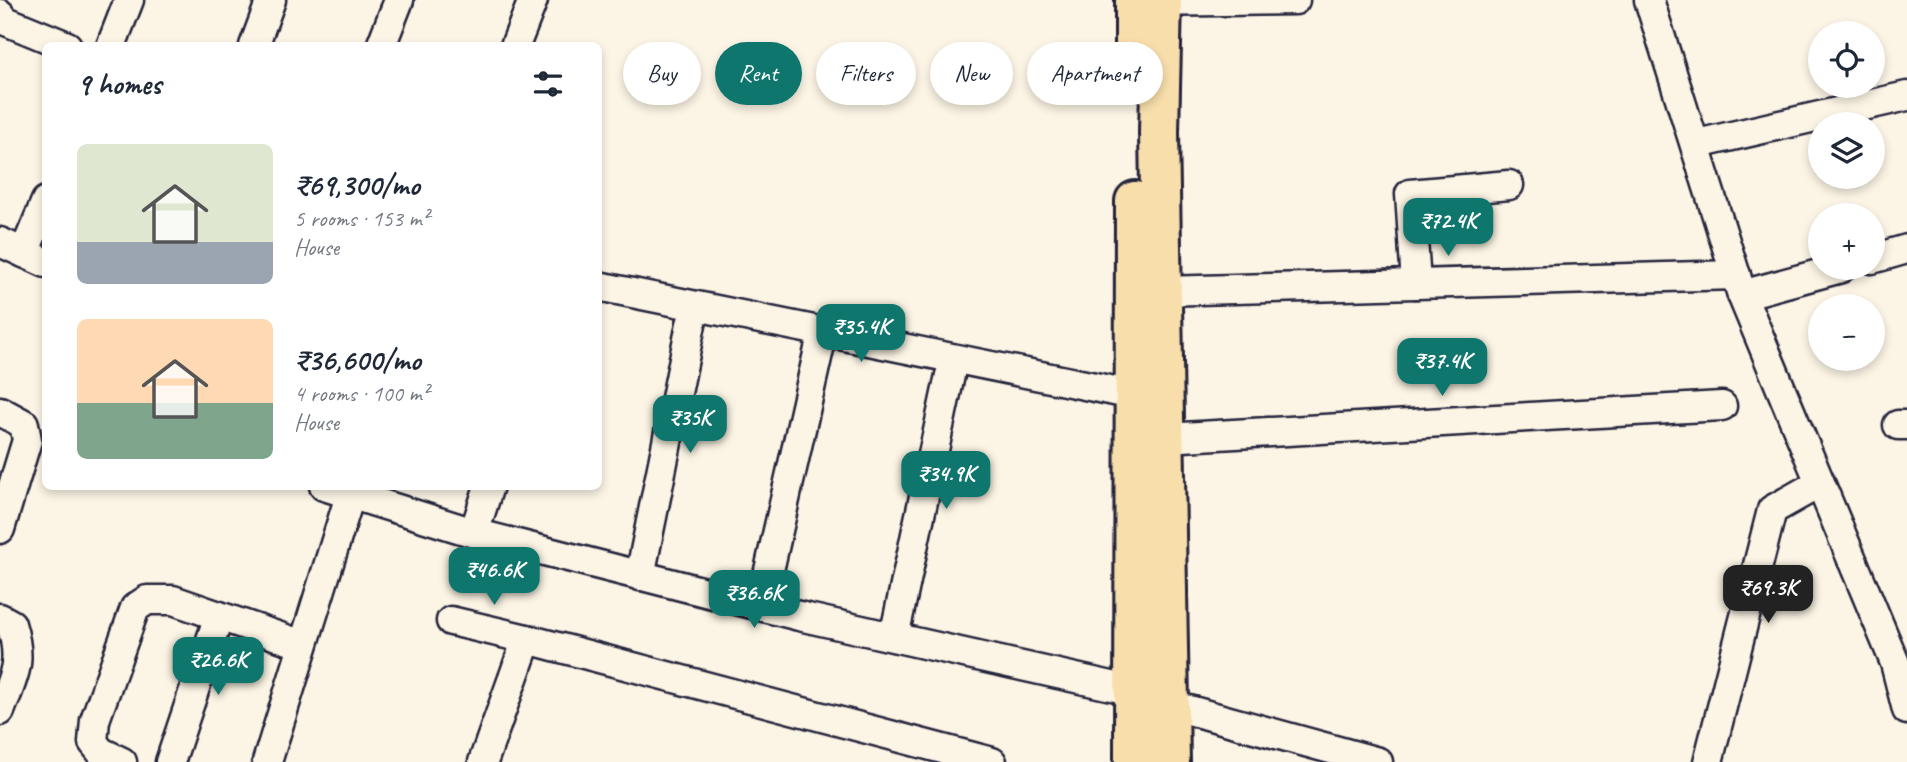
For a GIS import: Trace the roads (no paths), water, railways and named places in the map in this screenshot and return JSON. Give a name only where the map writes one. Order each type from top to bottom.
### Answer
[{"type":"main road","points":[[1148,1],[1159,132],[1170,762]]},
{"type":"main road","points":[[1134,762],[1134,395],[1148,1]]},
{"type":"street","points":[[113,42],[129,0]]},
{"type":"street","points":[[255,42],[271,0]]},
{"type":"street","points":[[383,42],[399,0]]},
{"type":"street","points":[[517,42],[533,0]]},
{"type":"street","points":[[1148,1],[1295,0]]},
{"type":"street","points":[[1649,0],[1697,144],[1739,285],[1895,663],[1907,710]]},
{"type":"street","points":[[0,14],[6,21],[57,42]]},
{"type":"street","points":[[1697,144],[1907,96]]},
{"type":"street","points":[[1416,284],[1410,194],[1509,184]]},
{"type":"street","points":[[23,252],[42,210]]},
{"type":"street","points":[[1885,255],[1907,249]]},
{"type":"street","points":[[1162,291],[1416,284],[1739,285],[1808,274]]},
{"type":"street","points":[[602,287],[1134,395]]},
{"type":"street","points":[[640,576],[691,324]]},
{"type":"street","points":[[761,606],[819,349]]},
{"type":"street","points":[[894,637],[950,375]]},
{"type":"street","points":[[1165,438],[1722,406]]},
{"type":"street","points":[[0,411],[24,425],[27,440],[0,529]]},
{"type":"street","points":[[1708,762],[1772,510],[1820,482]]},
{"type":"street","points":[[267,762],[303,645],[343,490],[474,533],[761,606],[1133,691],[1171,705],[1378,762]]},
{"type":"street","points":[[474,533],[488,490]]},
{"type":"street","points":[[122,762],[101,752],[93,742],[95,720],[135,608],[147,600],[173,600],[303,645]]},
{"type":"street","points":[[170,762],[219,616]]},
{"type":"street","points":[[0,618],[11,624],[19,650],[17,665],[0,711]]},
{"type":"street","points":[[451,621],[992,762]]},
{"type":"street","points":[[483,762],[527,639]]}]
